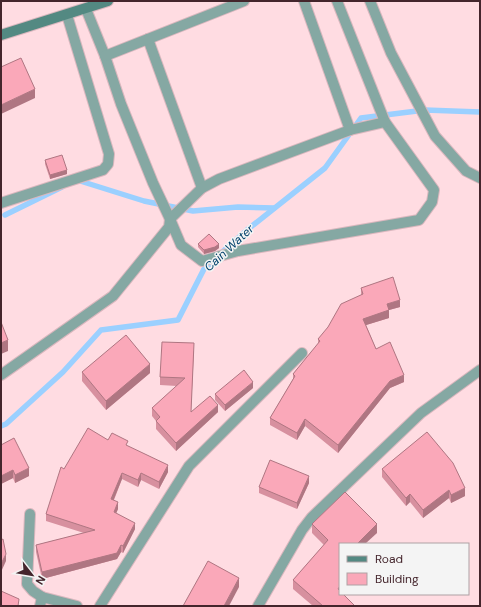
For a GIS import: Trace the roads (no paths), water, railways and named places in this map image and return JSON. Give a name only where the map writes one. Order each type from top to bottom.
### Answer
[{"type":"main road","points":[[1,35],[108,1]]},
{"type":"street","points":[[105,56],[244,1]]},
{"type":"street","points":[[304,1],[350,130]]},
{"type":"street","points":[[86,8],[105,56],[121,104],[180,245],[202,261],[238,250],[419,220],[432,202],[434,190],[385,122],[337,1]]},
{"type":"street","points":[[370,1],[391,54],[435,136],[466,171],[480,178]]},
{"type":"street","points":[[1,203],[103,170],[108,164],[110,154],[67,15]]},
{"type":"street","points":[[148,39],[202,188]]},
{"type":"street","points":[[1,375],[113,296],[169,227],[170,219],[202,188],[219,178],[350,130],[385,122]]},
{"type":"street","points":[[100,606],[189,466],[302,353]]},
{"type":"street","points":[[258,606],[302,530],[312,517],[421,413],[480,370]]},
{"type":"street","points":[[30,514],[28,584],[41,602],[77,606]]},
{"type":"waterway","name":"Cain Water","points":[[220,254],[247,230],[325,168],[361,118],[425,110],[480,112]]},
{"type":"waterway","points":[[77,180],[144,201],[193,211],[238,207],[274,208]]},
{"type":"waterway","points":[[5,215],[62,187]]},
{"type":"waterway","name":"Cain Water","points":[[1,426],[6,424],[63,372],[101,330],[178,320],[204,269],[214,260]]}]
